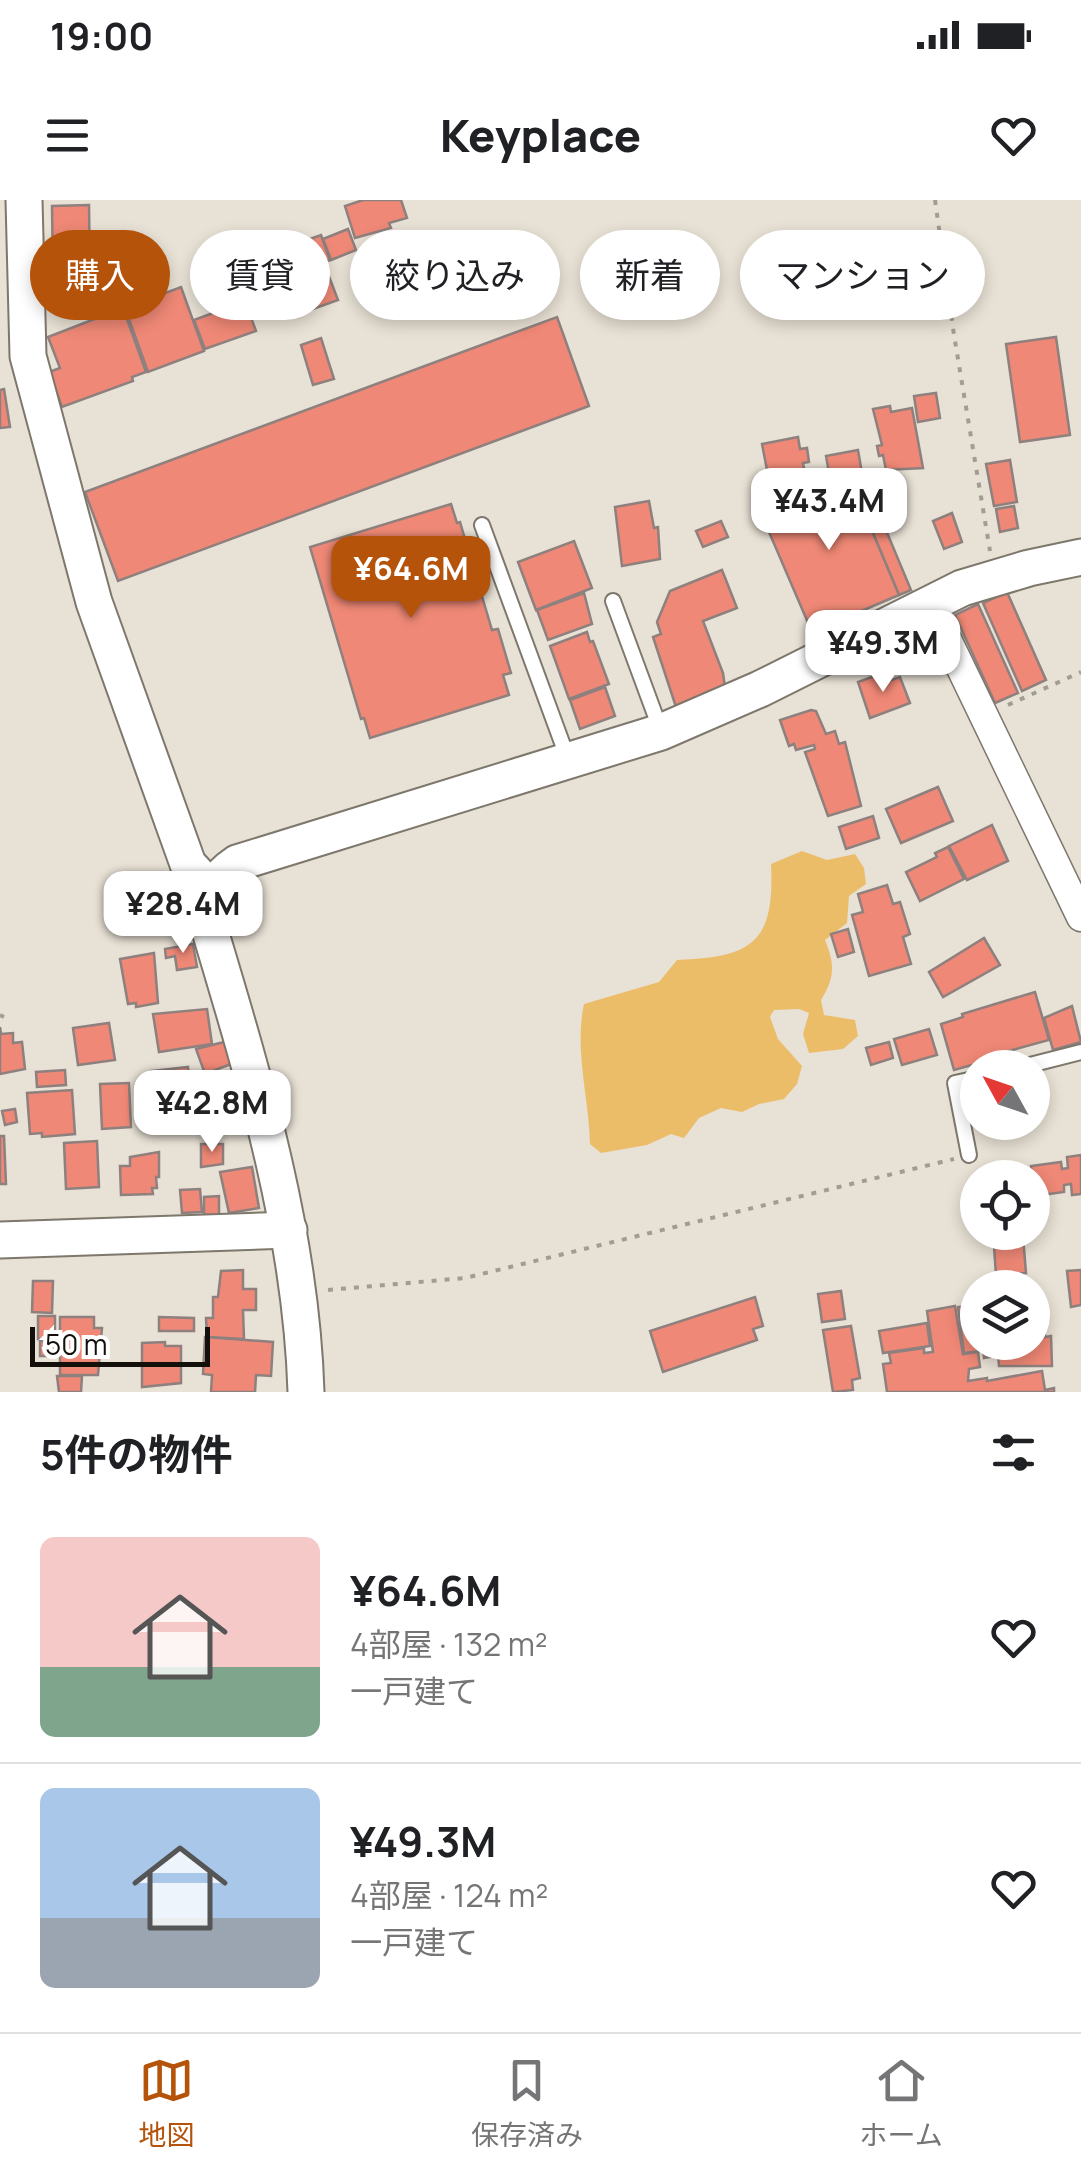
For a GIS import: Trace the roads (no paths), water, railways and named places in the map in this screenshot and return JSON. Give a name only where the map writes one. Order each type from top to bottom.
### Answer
[{"type":"street","points":[[24,200],[28,356],[94,602],[188,864],[211,889]]},
{"type":"street","points":[[306,1392],[289,1230],[251,1068],[208,924],[206,907],[220,875],[237,863],[662,732],[760,689],[929,602],[994,578],[1081,558]]},
{"type":"street","points":[[929,602],[1081,917]]},
{"type":"street","points":[[0,1240],[289,1230]]},
{"type":"lane","points":[[482,525],[569,761]]},
{"type":"lane","points":[[613,601],[662,732]]},
{"type":"lane","points":[[1050,1060],[1081,1052]]},
{"type":"lane","points":[[960,1082],[954,1083],[960,1112]]},
{"type":"lane","points":[[966,1140],[969,1155]]}]
